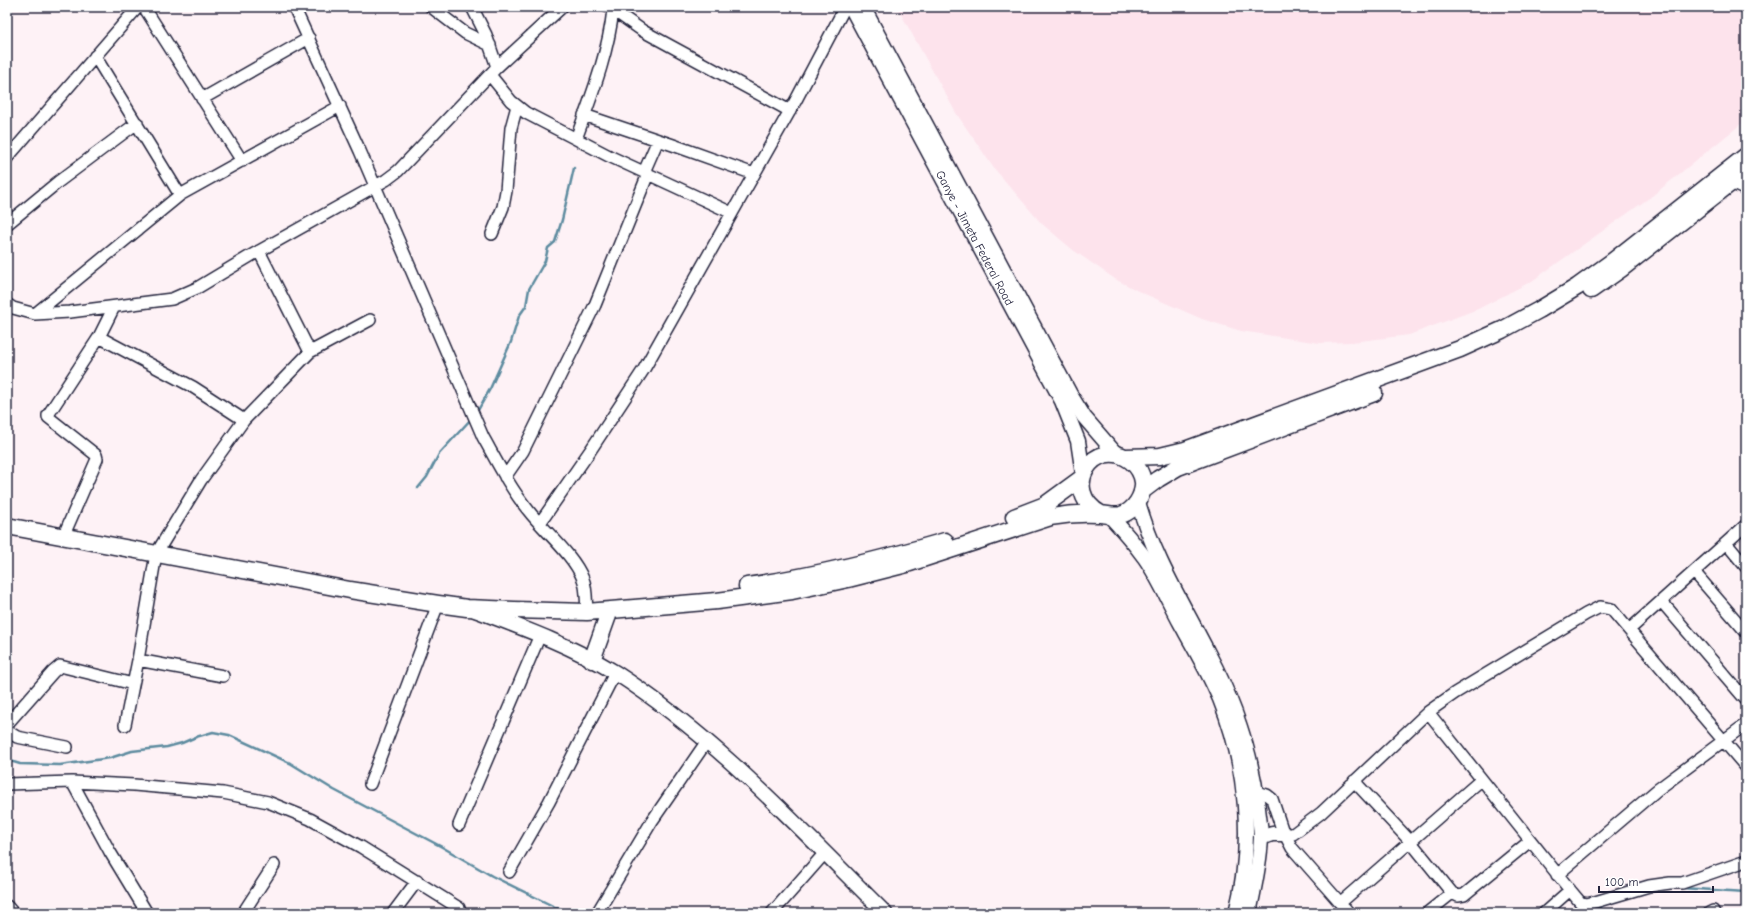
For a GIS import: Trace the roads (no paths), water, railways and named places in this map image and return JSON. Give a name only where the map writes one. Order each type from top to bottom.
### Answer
[{"type":"highway","points":[[1105,515],[1087,504],[1081,487],[1082,476],[1088,465],[1096,458],[1106,454],[1121,456],[1160,456],[1185,450],[1460,349],[1502,330],[1540,310],[1577,287],[1613,261],[1746,156]]},
{"type":"highway","points":[[7,526],[350,590],[467,608],[586,612],[617,610],[717,601],[799,589],[848,579],[907,564],[1051,517],[1065,515],[1120,515],[1130,510],[1158,478],[1178,467],[1482,351],[1545,320],[1621,270],[1746,171]]},
{"type":"highway","points":[[1121,456],[1134,463],[1140,471],[1143,481],[1140,497]]},
{"type":"highway","points":[[592,660],[617,610],[655,599],[789,580],[846,568],[903,553],[967,534],[1030,511],[1045,504],[1082,476]]},
{"type":"main road","name":"Ganye - Jimeta Federal Road","points":[[851,7],[1062,401],[1078,441],[1082,476]]},
{"type":"main road","name":"Ganye - Jimeta Federal Road","points":[[863,7],[1068,391],[1084,417],[1121,456]]},
{"type":"main road","points":[[1140,497],[1144,523],[1160,562],[1209,653],[1235,711],[1246,745],[1256,792],[1261,838],[1254,892],[1249,913]]},
{"type":"main road","points":[[1105,515],[1138,549],[1151,567],[1211,680],[1227,719],[1239,764],[1246,813],[1244,863],[1236,913]]},
{"type":"main road","points":[[467,608],[540,635],[592,660],[645,693],[707,741],[885,913]]},
{"type":"main road","points":[[1261,838],[1272,834],[1285,834]]},
{"type":"street","points":[[7,158],[138,7]]},
{"type":"street","points":[[144,7],[242,161]]},
{"type":"street","points":[[294,7],[340,106],[483,437],[505,477],[528,510],[570,559],[584,579],[586,612]]},
{"type":"street","points":[[431,7],[465,33],[490,45]]},
{"type":"street","points":[[472,7],[490,45],[493,71],[501,90],[516,106],[526,113],[576,139],[732,213]]},
{"type":"street","points":[[7,304],[13,308],[34,314],[70,312],[172,299],[197,288],[259,251],[375,186],[398,170],[493,71],[562,7]]},
{"type":"street","points":[[540,523],[644,369],[790,110],[845,7]]},
{"type":"street","points":[[576,139],[602,62],[610,32],[611,9],[678,50],[790,110]]},
{"type":"street","points":[[202,99],[309,38]]},
{"type":"street","points":[[95,56],[180,195]]},
{"type":"street","points":[[34,314],[180,195],[340,106]]},
{"type":"street","points":[[492,234],[504,207],[511,128],[516,106]]},
{"type":"street","points":[[584,115],[754,174]]},
{"type":"street","points":[[7,224],[58,182],[137,123]]},
{"type":"street","points":[[505,477],[523,451],[595,306],[658,140]]},
{"type":"street","points":[[1731,183],[1746,190]]},
{"type":"street","points":[[259,251],[310,352]]},
{"type":"street","points":[[63,537],[97,459],[96,455],[48,417],[48,414],[100,337],[114,307]]},
{"type":"street","points":[[125,725],[156,554],[201,480],[244,420],[310,352],[370,320]]},
{"type":"street","points":[[100,337],[193,387],[244,420]]},
{"type":"street","points":[[1629,630],[1662,602],[1746,525]]},
{"type":"street","points":[[1726,543],[1746,567]]},
{"type":"street","points":[[1695,572],[1746,632]]},
{"type":"street","points":[[1662,602],[1746,700]]},
{"type":"street","points":[[370,784],[438,604]]},
{"type":"street","points":[[1285,834],[1293,834],[1316,817],[1428,712],[1455,693],[1600,607],[1611,609],[1746,767]]},
{"type":"street","points":[[459,825],[540,635]]},
{"type":"street","points":[[138,660],[223,676]]},
{"type":"street","points":[[7,724],[60,666],[133,684]]},
{"type":"street","points":[[509,872],[549,802],[615,673]]},
{"type":"street","points":[[1428,712],[1556,875],[1580,902],[1586,904],[1595,902],[1649,886],[1682,883],[1746,861]]},
{"type":"street","points":[[1556,875],[1657,790],[1746,724]]},
{"type":"street","points":[[7,731],[17,737],[67,747]]},
{"type":"street","points":[[597,913],[652,821],[707,741]]},
{"type":"street","points":[[1340,903],[1481,780]]},
{"type":"street","points":[[1354,781],[1410,841],[1452,893],[1458,896],[1464,895],[1530,841]]},
{"type":"street","points":[[7,784],[72,782],[134,785],[223,793],[268,802],[310,818],[417,881],[459,908],[460,913]]},
{"type":"street","points":[[72,782],[110,852],[147,913]]},
{"type":"street","points":[[1256,792],[1272,798],[1285,834],[1292,848],[1349,913]]},
{"type":"street","points":[[772,913],[824,854]]},
{"type":"street","points":[[243,913],[274,865]]},
{"type":"street","points":[[393,913],[417,881]]},
{"type":"street","points":[[1544,913],[1570,890]]},
{"type":"street","points":[[1427,913],[1452,893]]},
{"type":"street","points":[[7,906],[13,913]]},
{"type":"street","points":[[1709,913],[1713,911],[1714,913]]},
{"type":"waterway","points":[[477,412],[490,389],[511,342],[519,316],[526,306],[529,289],[545,261],[548,248],[555,242],[562,220],[574,168]]},
{"type":"waterway","points":[[418,488],[427,477],[439,454],[471,419]]},
{"type":"waterway","points":[[7,760],[20,764],[60,765],[110,758],[132,751],[167,747],[213,732],[229,735],[290,763],[334,790],[442,847],[492,876],[567,913]]},
{"type":"waterway","points":[[1681,888],[1746,892]]},
{"type":"waterway","points":[[1596,913],[1604,904]]}]
